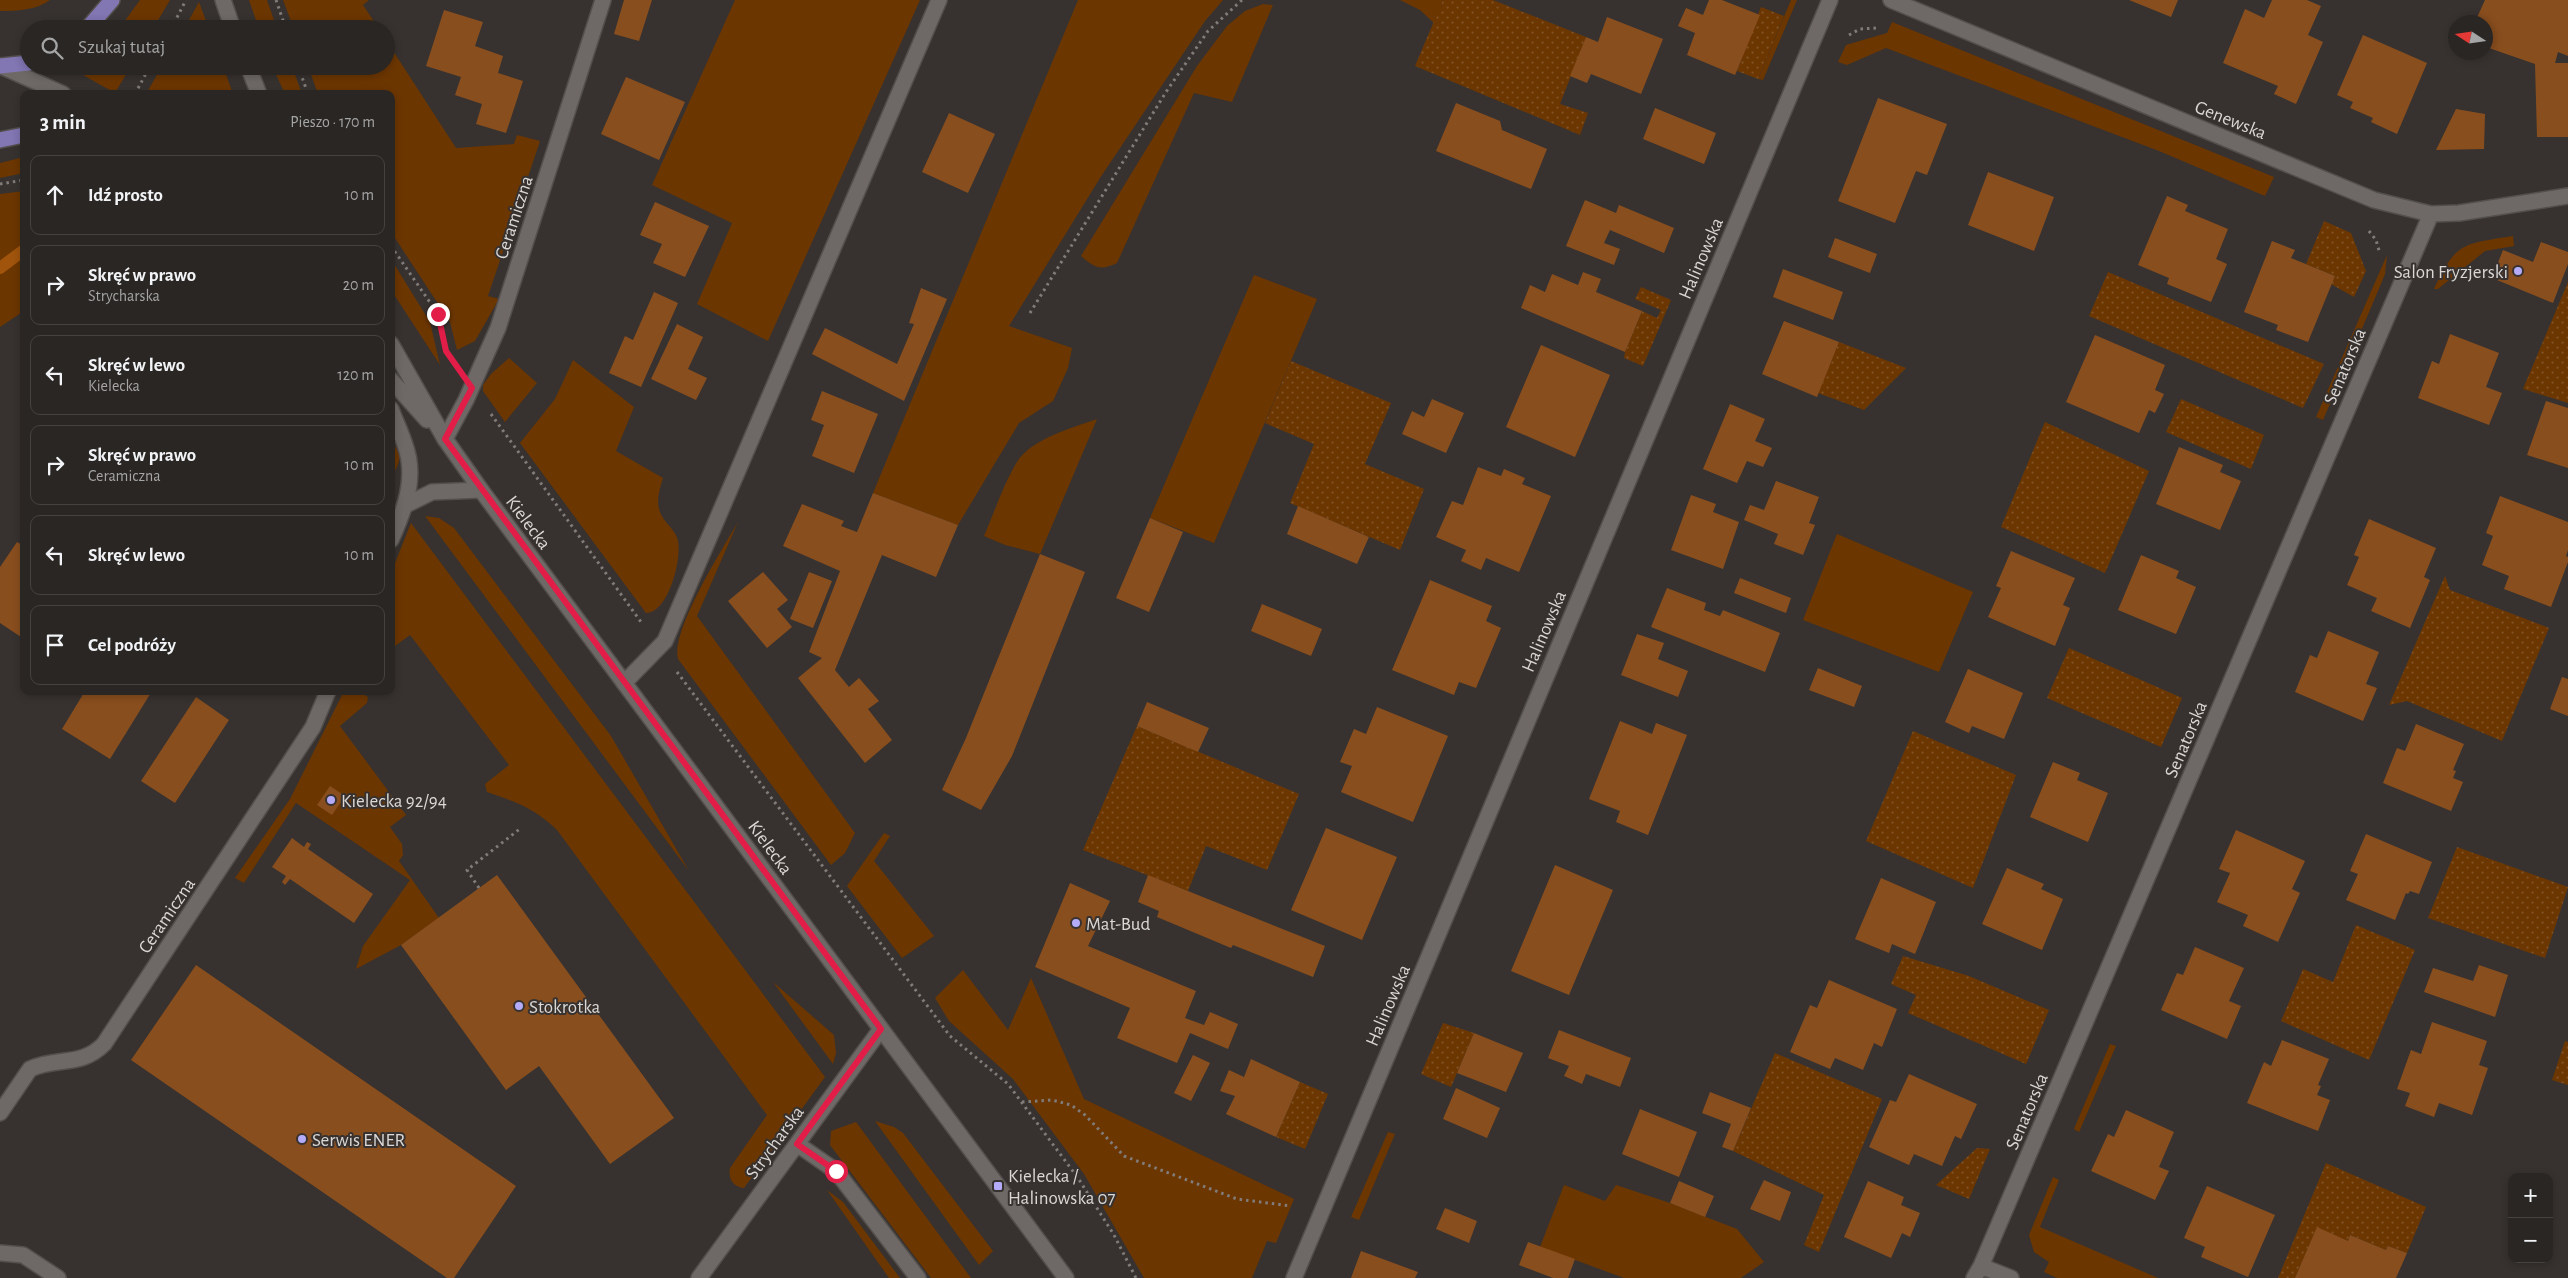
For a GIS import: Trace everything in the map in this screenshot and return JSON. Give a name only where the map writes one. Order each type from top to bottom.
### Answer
[{"type":"main road","points":[[95,20],[112,0]]},
{"type":"main road","points":[[1,66],[20,64]]},
{"type":"main road","points":[[0,140],[20,136]]},
{"type":"street","points":[[223,0],[230,20]]},
{"type":"street","name":"Ceramiczna","points":[[445,439],[472,388],[498,328],[603,0]]},
{"type":"street","points":[[624,683],[665,641],[939,0]]},
{"type":"street","name":"Halinowska","points":[[1294,1278],[1830,0]]},
{"type":"street","name":"Genewska","points":[[1891,0],[2374,200],[2432,214],[2459,213],[2568,196]]},
{"type":"street","points":[[1,66],[20,75]]},
{"type":"street","points":[[21,75],[54,90]]},
{"type":"street","points":[[252,75],[257,90]]},
{"type":"street","name":"Senatorska","points":[[1978,1272],[2432,214]]},
{"type":"street","name":"Kielecka","points":[[395,351],[445,439],[481,490],[1066,1278]]},
{"type":"street","name":"Kielecka","points":[[395,384],[445,439]]},
{"type":"street","points":[[395,420],[410,460],[410,484],[406,505],[395,531]]},
{"type":"street","points":[[406,505],[432,492],[481,490]]},
{"type":"street","name":"Ceramiczna","points":[[0,1113],[30,1069],[38,1065],[88,1058],[104,1044],[313,727],[326,695]]},
{"type":"street","name":"Strycharska","points":[[699,1278],[881,1029]]},
{"type":"street","points":[[797,1144],[836,1171],[918,1278]]},
{"type":"street","points":[[0,1253],[23,1255],[58,1278]]},
{"type":"street","points":[[1978,1272],[2011,1278]]},
{"type":"path","points":[[175,20],[186,0]]},
{"type":"path","points":[[276,0],[283,20]]},
{"type":"path","points":[[1030,313],[1166,92],[1208,31],[1242,0]]},
{"type":"path","points":[[138,90],[146,75]]},
{"type":"path","points":[[301,75],[307,90]]},
{"type":"path","points":[[0,184],[20,181]]},
{"type":"path","points":[[2367,229],[2376,240],[2381,252],[2377,261]]},
{"type":"path","points":[[395,252],[438,314],[446,351],[659,648],[950,1036],[1008,1084],[1022,1102],[1078,1178],[1114,1235],[1136,1278]]},
{"type":"path","points":[[479,888],[467,870],[521,828]]},
{"type":"path","points":[[1022,1102],[1052,1100],[1070,1105],[1085,1115],[1124,1156],[1237,1199],[1298,1206]]},
{"type":"shaded area","points":[[0,0],[50,0],[33,8],[0,11]]},
{"type":"shaded area","points":[[140,0],[170,0],[158,20],[126,20]]},
{"type":"shaded area","points":[[249,0],[267,0],[274,20],[256,20]]},
{"type":"shaded area","points":[[283,0],[369,0],[363,5],[373,20],[291,20]]},
{"type":"shaded area","points":[[735,0],[920,0],[768,341],[697,304],[732,223],[652,185]]},
{"type":"shaded area","points":[[1078,0],[1223,0],[1205,21],[1100,178],[1009,326],[1072,348],[1068,368],[1053,401],[1019,423],[958,525],[873,493]]},
{"type":"shaded area","points":[[1400,0],[1443,0],[1434,23],[1420,10]]},
{"type":"shaded area","points":[[1443,0],[1493,0],[1586,37],[1560,104],[1588,113],[1580,135],[1415,66]]},
{"type":"shaded area","points":[[1791,0],[1797,0],[1763,80],[1758,79]]},
{"type":"shaded area","points":[[199,2],[206,20],[189,20]]},
{"type":"shaded area","points":[[1263,4],[1273,5],[1232,102],[1194,93],[1117,263],[1106,267],[1094,266],[1081,256],[1197,66],[1227,26],[1245,11]]},
{"type":"shaded area","points":[[1761,7],[1784,16],[1758,79],[1737,71]]},
{"type":"shaded area","points":[[1892,22],[2274,177],[2265,196],[2159,151],[1886,48],[1847,65],[1838,62],[1846,45],[1887,33]]},
{"type":"shaded area","points":[[395,54],[456,148],[514,144],[517,135],[540,141],[488,296],[499,299],[475,341],[457,350],[450,322],[395,238],[395,90],[317,90],[311,75],[395,75]]},
{"type":"shaded area","points":[[83,75],[126,75],[117,90],[110,90]]},
{"type":"shaded area","points":[[157,75],[226,75],[232,90],[148,90]]},
{"type":"shaded area","points":[[276,75],[295,75],[301,90],[283,90]]},
{"type":"shaded area","points":[[20,158],[20,174],[0,178],[0,163]]},
{"type":"shaded area","points":[[20,192],[20,314],[0,327],[0,194]]},
{"type":"shaded area","points":[[2324,221],[2351,233],[2366,271],[2354,297],[2331,284],[2335,276],[2306,264]]},
{"type":"shaded area","points":[[2513,236],[2514,246],[2485,251],[2438,289],[2434,289],[2449,262],[2463,248],[2483,241]]},
{"type":"shaded area","points":[[2387,255],[2385,274],[2323,420],[2316,417]]},
{"type":"shaded area","points":[[395,265],[430,322],[440,365],[395,296]]},
{"type":"shaded area","points":[[2108,272],[2324,364],[2303,408],[2089,316]]},
{"type":"shaded area","points":[[1254,275],[1317,299],[1214,543],[1150,518]]},
{"type":"shaded area","points":[[2568,282],[2568,403],[2523,389]]},
{"type":"shaded area","points":[[1641,287],[1671,300],[1643,366],[1624,358],[1625,352],[1642,311],[1657,318],[1661,310],[1635,299]]},
{"type":"shaded area","points":[[1839,342],[1906,368],[1864,410],[1818,393]]},
{"type":"shaded area","points":[[509,358],[537,383],[505,422],[483,391],[483,385],[491,374]]},
{"type":"shaded area","points":[[573,360],[634,407],[616,451],[663,478],[658,506],[662,517],[676,536],[679,550],[672,584],[661,604],[654,611],[646,613],[520,443],[555,399]]},
{"type":"shaded area","points":[[1291,361],[1391,403],[1365,464],[1424,489],[1400,550],[1290,503],[1314,444],[1265,423]]},
{"type":"shaded area","points":[[2181,399],[2264,435],[2251,469],[2166,432]]},
{"type":"shaded area","points":[[1097,419],[1040,554],[1005,545],[984,536],[1008,479],[1023,454],[1053,435]]},
{"type":"shaded area","points":[[2045,422],[2149,471],[2105,573],[2001,527]]},
{"type":"shaded area","points":[[395,447],[399,455],[399,462],[395,471]]},
{"type":"shaded area","points":[[425,516],[439,518],[454,528],[611,736],[689,871]]},
{"type":"shaded area","points":[[738,522],[697,616],[855,833],[845,853],[831,865],[678,659],[678,646],[682,629],[690,610],[699,590]]},
{"type":"shaded area","points":[[411,523],[825,1077],[744,1188],[732,1182],[730,1168],[767,1115],[557,830],[525,806],[487,792],[485,784],[509,765],[410,635],[395,646],[395,563]]},
{"type":"shaded area","points":[[1837,534],[1973,592],[1939,672],[1803,620]]},
{"type":"shaded area","points":[[2445,576],[2450,590],[2549,628],[2502,741],[2407,701],[2389,705]]},
{"type":"shaded area","points":[[2069,648],[2182,698],[2161,747],[2047,698]]},
{"type":"shaded area","points":[[342,695],[364,695],[368,697],[367,703],[340,726],[406,815],[390,827],[402,844],[403,855],[399,861],[439,918],[401,945],[356,969],[363,946],[410,880],[296,803],[244,883],[235,878],[290,799]]},
{"type":"shaded area","points":[[1137,726],[1299,794],[1267,870],[1206,846],[1188,891],[1083,850]]},
{"type":"shaded area","points":[[1913,731],[2016,775],[1973,888],[1866,841]]},
{"type":"shaded area","points":[[884,833],[890,836],[874,861],[934,936],[902,958],[847,886]]},
{"type":"shaded area","points":[[2457,847],[2568,887],[2545,958],[2428,918]]},
{"type":"shaded area","points":[[2356,925],[2415,950],[2369,1060],[2281,1021],[2303,969],[2333,982]]},
{"type":"shaded area","points":[[1903,956],[1969,976],[2049,1010],[2026,1064],[1908,1013],[1916,995],[1891,984]]},
{"type":"shaded area","points":[[963,970],[1008,1030],[1031,978],[1084,1099],[1294,1199],[1276,1243],[1267,1241],[1252,1278],[1144,1278],[1084,1174],[1013,1079],[949,1021],[935,998]]},
{"type":"shaded area","points":[[773,982],[834,1035],[836,1053],[833,1064]]},
{"type":"shaded area","points":[[1443,1023],[1474,1033],[1451,1087],[1421,1074]]},
{"type":"shaded area","points":[[2565,1041],[2568,1042],[2568,1085],[2552,1080]]},
{"type":"shaded area","points":[[2110,1044],[2116,1046],[2079,1132],[2074,1129]]},
{"type":"shaded area","points":[[1775,1053],[1882,1099],[1819,1252],[1804,1245],[1824,1195],[1733,1151]]},
{"type":"shaded area","points":[[1300,1082],[1328,1094],[1305,1149],[1276,1137]]},
{"type":"shaded area","points":[[875,1121],[894,1127],[903,1133],[993,1251],[979,1265]]},
{"type":"shaded area","points":[[856,1122],[971,1278],[931,1278],[830,1145],[831,1131]]},
{"type":"shaded area","points":[[1388,1132],[1395,1134],[1359,1220],[1351,1217]]},
{"type":"shaded area","points":[[1977,1148],[1990,1149],[1969,1199],[1936,1185]]},
{"type":"shaded area","points":[[2326,1163],[2426,1207],[2407,1253],[2388,1246],[2386,1250],[2350,1235],[2348,1241],[2317,1228],[2295,1278],[2278,1278]]},
{"type":"shaded area","points":[[2053,1177],[2059,1180],[2040,1227],[2158,1278],[2057,1278],[2044,1272],[2049,1262],[2034,1252],[2029,1235]]},
{"type":"shaded area","points":[[1564,1185],[1605,1201],[1616,1185],[1670,1203],[1737,1229],[1764,1262],[1741,1278],[1624,1278],[1540,1247]]},
{"type":"shaded area","points":[[827,1190],[843,1202],[900,1278],[889,1278]]},
{"type":"building","points":[[624,0],[652,0],[639,41],[614,34]]},
{"type":"building","points":[[1709,0],[1722,0],[1760,15],[1735,75],[1687,55],[1695,33],[1678,26],[1686,8],[1703,15]]},
{"type":"building","points":[[2129,0],[2178,0],[2171,17]]},
{"type":"building","points":[[2272,0],[2307,0],[2321,6],[2308,35],[2323,42],[2296,104],[2274,94],[2278,86],[2223,63],[2245,9],[2264,18]]},
{"type":"building","points":[[2485,0],[2568,0],[2568,56],[2558,52],[2555,63],[2568,63],[2568,137],[2537,137],[2535,64],[2493,49],[2493,15],[2478,15]]},
{"type":"building","points":[[444,10],[483,22],[475,46],[503,56],[498,73],[523,81],[506,133],[476,124],[482,104],[455,95],[461,77],[426,66]]},
{"type":"building","points":[[1607,17],[1663,39],[1641,94],[1591,74],[1587,83],[1570,76],[1586,37],[1598,42]]},
{"type":"building","points":[[2363,35],[2427,63],[2397,134],[2371,122],[2373,118],[2350,108],[2353,102],[2337,95]]},
{"type":"building","points":[[626,77],[685,102],[659,160],[601,134]]},
{"type":"building","points":[[1878,98],[1947,124],[1927,175],[1916,171],[1895,223],[1838,201]]},
{"type":"building","points":[[1456,103],[1500,121],[1502,130],[1547,149],[1531,189],[1436,151]]},
{"type":"building","points":[[1655,108],[1716,133],[1704,164],[1643,139]]},
{"type":"building","points":[[2456,109],[2485,114],[2484,149],[2436,150]]},
{"type":"building","points":[[949,113],[995,134],[968,193],[922,172]]},
{"type":"building","points":[[1988,172],[2054,197],[2034,251],[1968,225]]},
{"type":"building","points":[[2167,196],[2188,205],[2185,211],[2228,229],[2216,259],[2227,264],[2211,302],[2167,284],[2169,278],[2138,265]]},
{"type":"building","points":[[1585,200],[1616,213],[1619,205],[1674,228],[1664,253],[1610,230],[1604,243],[1620,249],[1614,265],[1566,246]]},
{"type":"building","points":[[655,202],[709,226],[685,277],[653,263],[662,244],[640,235]]},
{"type":"building","points":[[1835,238],[1877,254],[1870,273],[1828,257]]},
{"type":"building","points":[[2272,241],[2295,250],[2291,258],[2335,276],[2308,342],[2276,330],[2278,325],[2244,312]]},
{"type":"building","points":[[2541,242],[2568,252],[2568,264],[2553,303],[2492,278],[2503,250],[2533,262]]},
{"type":"building","points":[[1783,269],[1843,292],[1833,320],[1773,297]]},
{"type":"building","points":[[1583,272],[1601,279],[1596,292],[1642,311],[1625,352],[1521,308],[1530,285],[1545,292],[1552,274],[1578,285]]},
{"type":"building","points":[[921,288],[947,299],[904,401],[812,354],[825,328],[897,364],[914,324],[909,323]]},
{"type":"building","points":[[654,292],[678,303],[641,387],[609,373],[625,336],[633,340]]},
{"type":"building","points":[[1784,321],[1839,342],[1817,397],[1762,374]]},
{"type":"building","points":[[677,324],[703,337],[688,369],[707,378],[696,400],[651,379]]},
{"type":"building","points":[[2450,334],[2499,353],[2486,387],[2502,393],[2489,425],[2418,398],[2432,361],[2439,364]]},
{"type":"building","points":[[2095,335],[2165,365],[2155,390],[2164,394],[2155,413],[2149,410],[2139,433],[2066,402]]},
{"type":"building","points":[[1541,345],[1610,375],[1575,457],[1506,427]]},
{"type":"building","points":[[822,391],[878,414],[854,473],[812,456],[824,425],[811,420]]},
{"type":"building","points":[[1432,399],[1464,413],[1446,453],[1402,434],[1412,411],[1424,417]]},
{"type":"building","points":[[2546,401],[2568,408],[2568,468],[2527,455]]},
{"type":"building","points":[[1730,404],[1765,419],[1755,441],[1772,448],[1763,467],[1747,461],[1737,483],[1703,469]]},
{"type":"building","points":[[2179,447],[2223,465],[2220,472],[2241,481],[2220,530],[2156,504]]},
{"type":"building","points":[[1478,467],[1501,476],[1504,469],[1525,478],[1522,484],[1551,496],[1519,572],[1486,558],[1481,570],[1461,561],[1466,550],[1436,537],[1452,501],[1463,505]]},
{"type":"building","points":[[1776,481],[1819,497],[1809,523],[1815,525],[1803,555],[1774,544],[1778,534],[1744,520],[1750,505],[1764,510]]},
{"type":"building","points":[[873,493],[958,525],[936,577],[882,555],[835,670],[849,687],[859,678],[879,701],[868,709],[892,740],[865,763],[798,678],[822,658],[809,652],[840,571],[783,546],[802,504],[844,521],[841,526],[857,532]]},
{"type":"building","points":[[1691,495],[1716,504],[1713,512],[1739,522],[1723,569],[1671,550]]},
{"type":"building","points":[[2500,496],[2568,522],[2568,550],[2566,556],[2568,557],[2568,562],[2551,607],[2504,589],[2509,576],[2482,565],[2493,536],[2486,533]]},
{"type":"building","points":[[1298,506],[1369,537],[1357,564],[1287,534]]},
{"type":"building","points":[[1150,518],[1183,532],[1149,612],[1116,598]]},
{"type":"building","points":[[2369,519],[2436,548],[2424,577],[2430,580],[2410,628],[2371,611],[2377,598],[2347,585],[2359,557],[2354,555]]},
{"type":"building","points":[[17,542],[20,544],[20,636],[0,623],[0,567]]},
{"type":"building","points":[[2011,551],[2075,578],[2063,605],[2070,608],[2055,646],[1988,617],[2001,588],[1996,586]]},
{"type":"building","points":[[1040,554],[1085,572],[1012,756],[981,810],[942,790],[966,738]]},
{"type":"building","points":[[2141,555],[2179,571],[2176,578],[2196,587],[2176,634],[2118,610]]},
{"type":"building","points":[[763,572],[788,600],[777,609],[792,627],[767,648],[728,601]]},
{"type":"building","points":[[809,572],[832,581],[813,628],[790,619]]},
{"type":"building","points":[[1740,578],[1791,598],[1786,613],[1734,593]]},
{"type":"building","points":[[1430,580],[1492,606],[1486,621],[1501,628],[1476,688],[1459,682],[1454,695],[1392,670]]},
{"type":"building","points":[[1667,588],[1706,603],[1704,610],[1720,616],[1723,610],[1780,633],[1765,672],[1651,627]]},
{"type":"building","points":[[1262,604],[1322,629],[1311,656],[1251,631]]},
{"type":"building","points":[[2328,631],[2379,652],[2366,684],[2377,688],[2363,721],[2295,692],[2310,655],[2317,658]]},
{"type":"building","points":[[1637,634],[1664,643],[1658,659],[1688,671],[1678,697],[1621,675]]},
{"type":"building","points":[[1818,668],[1862,686],[1854,707],[1809,690]]},
{"type":"building","points":[[1968,669],[2023,693],[2004,739],[1972,726],[1969,733],[1945,722]]},
{"type":"building","points":[[2562,677],[2568,679],[2568,716],[2550,709]]},
{"type":"building","points":[[83,695],[150,695],[110,759],[62,729]]},
{"type":"building","points":[[196,697],[229,720],[175,803],[141,781]]},
{"type":"building","points":[[1147,702],[1209,728],[1198,752],[1137,726]]},
{"type":"building","points":[[1377,707],[1448,736],[1413,822],[1341,792],[1352,766],[1340,762],[1348,743],[1354,729],[1366,734]]},
{"type":"building","points":[[1620,721],[1652,734],[1656,723],[1687,735],[1648,835],[1616,822],[1620,811],[1589,799]]},
{"type":"building","points":[[2416,724],[2464,744],[2453,770],[2456,771],[2453,778],[2463,782],[2451,811],[2383,783],[2397,748],[2405,751]]},
{"type":"building","points":[[2053,762],[2080,773],[2077,780],[2108,793],[2088,842],[2030,817]]},
{"type":"building","name":"Kielecka 92/94","points":[[330,786],[345,796],[332,815],[317,805]]},
{"type":"building","points":[[1326,828],[1397,857],[1362,940],[1291,910]]},
{"type":"building","points":[[2236,830],[2305,861],[2292,889],[2300,893],[2278,942],[2243,926],[2248,915],[2217,902],[2230,873],[2219,869]]},
{"type":"building","points":[[2366,834],[2432,862],[2419,894],[2410,891],[2408,894],[2406,893],[2395,920],[2346,900],[2358,874],[2350,871]]},
{"type":"building","points":[[292,838],[304,847],[307,842],[311,844],[308,849],[373,894],[354,923],[290,879],[285,885],[282,882],[286,876],[272,867]]},
{"type":"building","points":[[1555,865],[1613,890],[1569,995],[1511,971]]},
{"type":"building","points":[[2007,868],[2044,884],[2041,889],[2063,899],[2042,950],[1982,924]]},
{"type":"building","name":"Stokrotka","points":[[497,875],[674,1118],[610,1164],[539,1066],[506,1090],[401,945]]},
{"type":"building","points":[[1148,875],[1325,946],[1313,977],[1233,945],[1231,948],[1157,917],[1159,911],[1138,902]]},
{"type":"building","points":[[1881,878],[1936,902],[1915,954],[1892,944],[1889,953],[1855,939]]},
{"type":"building","points":[[1070,883],[1110,901],[1088,946],[1196,991],[1185,1018],[1204,1025],[1210,1012],[1238,1024],[1228,1049],[1190,1033],[1177,1063],[1117,1038],[1130,1008],[1035,967]]},
{"type":"building","points":[[2195,947],[2244,968],[2229,1001],[2241,1006],[2227,1039],[2161,1010],[2177,973],[2183,975]]},
{"type":"building","points":[[196,965],[516,1186],[454,1278],[447,1278],[131,1060]]},
{"type":"building","points":[[2479,965],[2508,975],[2495,1017],[2424,992],[2433,968],[2473,981]]},
{"type":"building","points":[[1829,980],[1897,1009],[1882,1047],[1874,1043],[1863,1070],[1835,1058],[1830,1069],[1790,1052],[1810,1005],[1817,1008]]},
{"type":"building","points":[[2432,1022],[2487,1041],[2479,1065],[2488,1068],[2472,1115],[2439,1103],[2434,1117],[2405,1106],[2410,1093],[2397,1089],[2411,1050],[2421,1054]]},
{"type":"building","points":[[1559,1030],[1631,1058],[1620,1087],[1586,1074],[1582,1084],[1564,1076],[1569,1066],[1548,1058]]},
{"type":"building","points":[[1474,1033],[1523,1053],[1506,1092],[1457,1073]]},
{"type":"building","points":[[2282,1040],[2329,1059],[2318,1085],[2321,1086],[2317,1095],[2330,1100],[2318,1131],[2247,1103],[2264,1062],[2271,1066]]},
{"type":"building","points":[[1193,1055],[1210,1063],[1191,1101],[1174,1093]]},
{"type":"building","points":[[1251,1059],[1300,1082],[1276,1137],[1226,1114],[1235,1096],[1220,1091],[1229,1070],[1244,1077]]},
{"type":"building","points":[[1909,1074],[1977,1104],[1961,1139],[1955,1136],[1942,1166],[1914,1154],[1909,1165],[1869,1147],[1890,1100],[1896,1102]]},
{"type":"building","points":[[1456,1088],[1500,1108],[1487,1138],[1443,1119]]},
{"type":"building","points":[[1710,1092],[1751,1108],[1733,1151],[1722,1147],[1731,1124],[1702,1113]]},
{"type":"building","points":[[1640,1109],[1697,1132],[1679,1177],[1622,1154]]},
{"type":"building","points":[[2126,1110],[2174,1132],[2159,1167],[2169,1171],[2155,1200],[2091,1171],[2108,1134],[2114,1137]]},
{"type":"building","points":[[1764,1180],[1791,1192],[1780,1221],[1750,1209]]},
{"type":"building","points":[[1679,1181],[1714,1196],[1705,1217],[1670,1203]]},
{"type":"building","points":[[1868,1181],[1904,1197],[1901,1205],[1920,1213],[1910,1237],[1902,1233],[1891,1258],[1844,1237]]},
{"type":"building","points":[[2207,1186],[2275,1215],[2248,1277],[2201,1257],[2205,1247],[2184,1238]]},
{"type":"building","points":[[1445,1208],[1477,1221],[1469,1243],[1436,1229]]},
{"type":"building","points":[[2317,1227],[2348,1241],[2350,1235],[2386,1250],[2388,1246],[2407,1253],[2396,1278],[2295,1278]]},
{"type":"building","points":[[1528,1242],[1575,1259],[1568,1278],[1553,1278],[1519,1265]]},
{"type":"building","points":[[1361,1251],[1418,1272],[1415,1278],[1351,1278]]},
{"type":"waterway","points":[[0,268],[20,253]]},
{"type":"place","name":"Salon Fryzjerski","points":[[2518,271]]},
{"type":"place","name":"Kielecka 92/94","points":[[331,800]]},
{"type":"place","name":"Mat-Bud","points":[[1076,923]]},
{"type":"place","name":"Stokrotka","points":[[519,1006]]},
{"type":"place","name":"Serwis ENER","points":[[302,1139]]},
{"type":"place","name":"Kielecka / Halinowska 07","points":[[998,1186]]},
{"type":"route","points":[[438,314],[446,351],[472,388],[445,439],[881,1029],[797,1144],[836,1171]]}]
